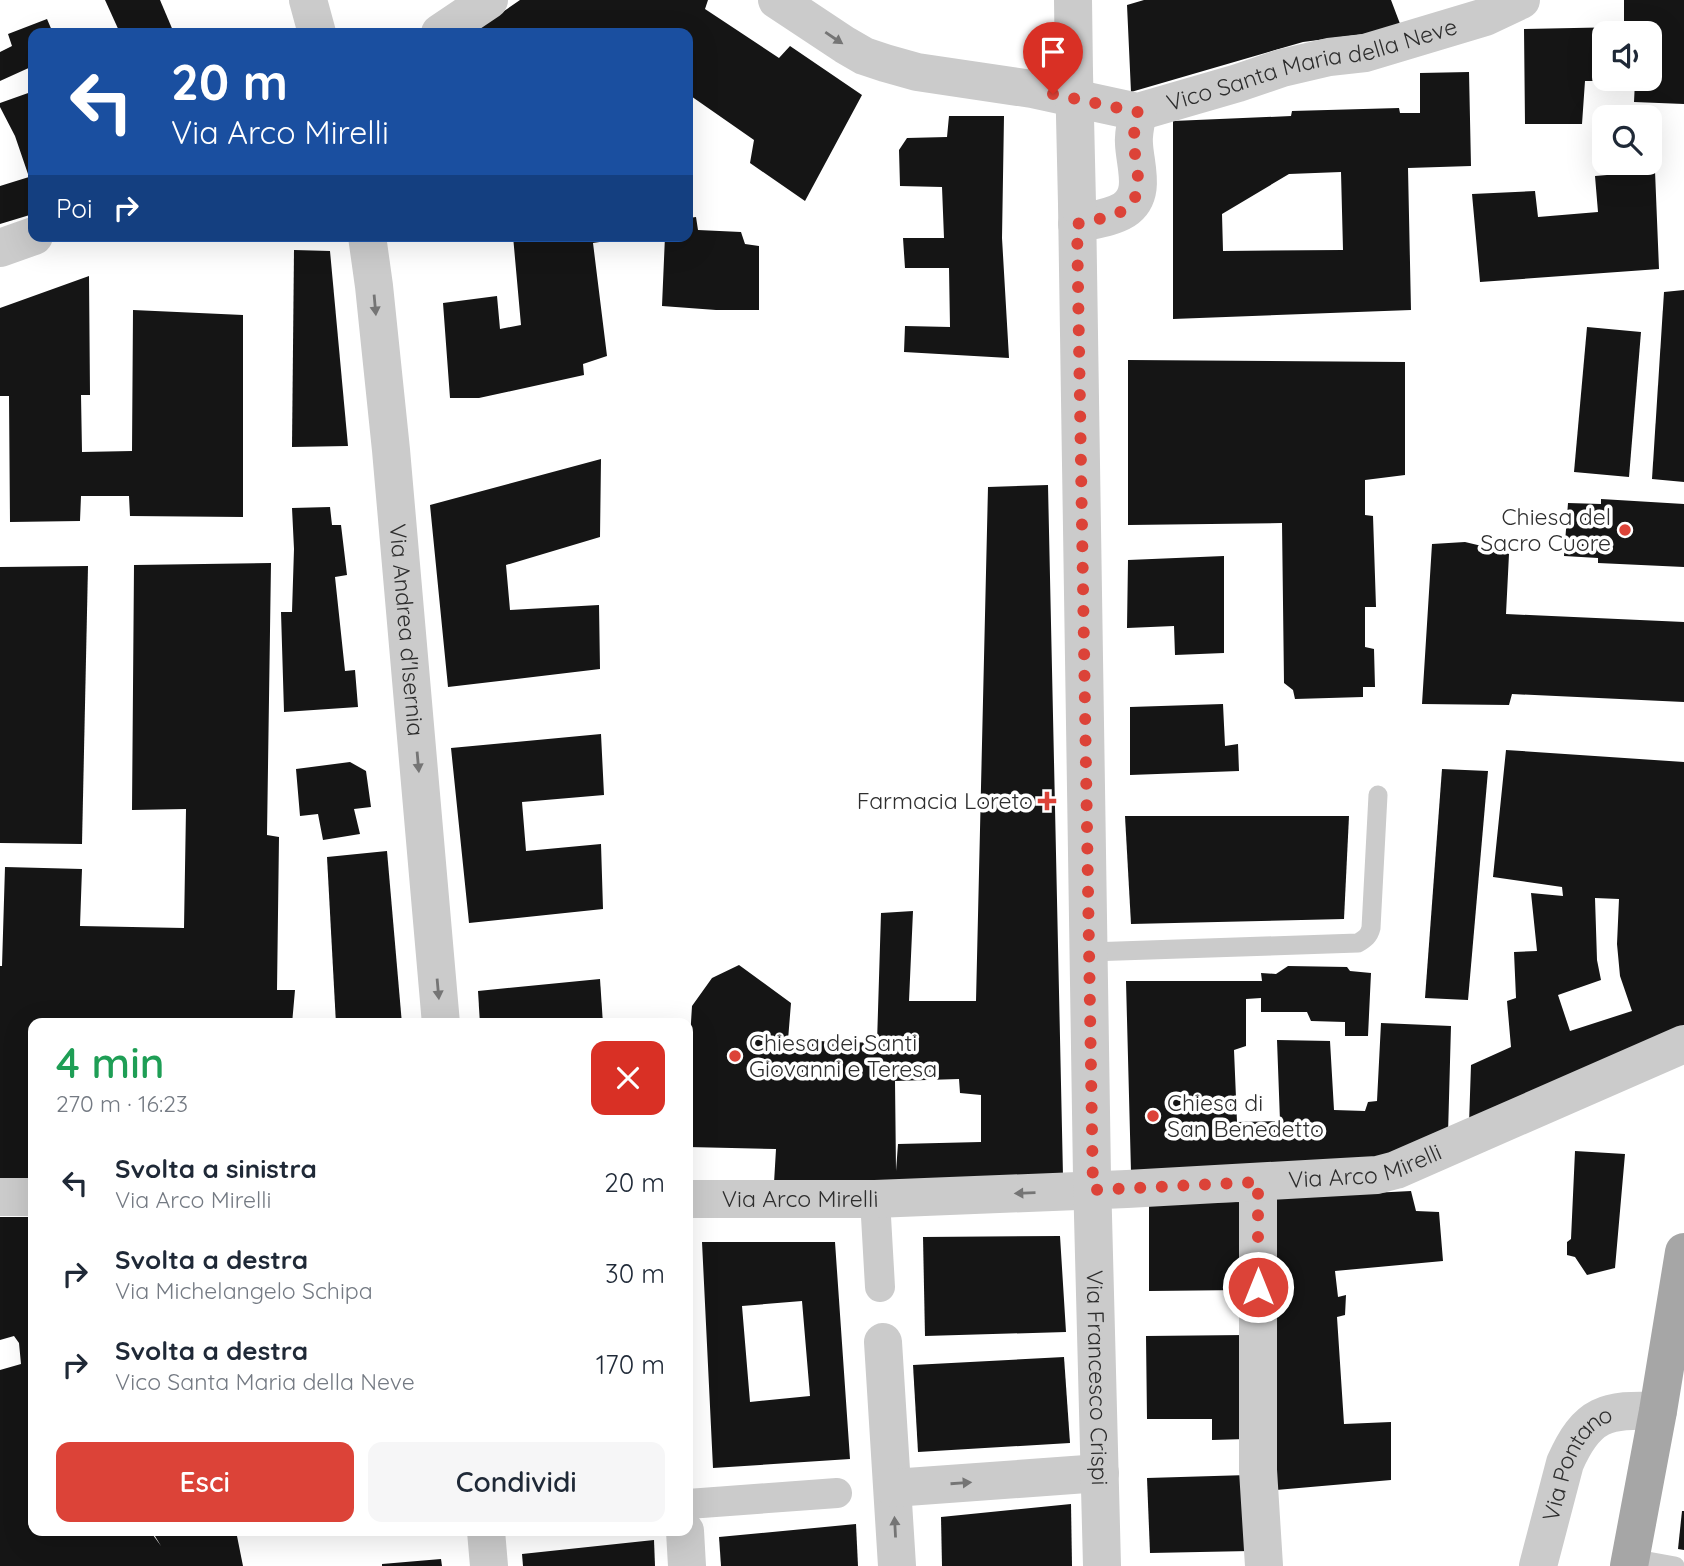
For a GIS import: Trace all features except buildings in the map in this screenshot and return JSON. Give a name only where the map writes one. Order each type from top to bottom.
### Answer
[{"type":"main road","points":[[1630,1562],[1684,1252]]},
{"type":"street","points":[[308,0],[316,28]]},
{"type":"street","points":[[447,28],[489,0]]},
{"type":"street","name":"Vico Santa Maria della Neve","points":[[777,0],[845,45],[864,56],[885,63],[917,72],[1032,89],[1138,112],[1282,68],[1365,52],[1485,17],[1521,0]]},
{"type":"street","name":"Via Francesco Crispi","points":[[1073,0],[1102,1566]]},
{"type":"street","name":"Vico Santa Maria della Neve","points":[[1077,214],[1111,216],[1124,210],[1132,202],[1139,186],[1133,141],[1138,112]]},
{"type":"street","points":[[0,248],[28,238]]},
{"type":"street","name":"Via Andrea d'Isernia","points":[[368,242],[391,450],[441,1018]]},
{"type":"street","name":"Via Arco Mirelli","points":[[693,1199],[875,1199],[1377,1175],[1396,1170],[1684,1044]]},
{"type":"street","points":[[1258,1182],[1258,1470],[1264,1566]]},
{"type":"street","points":[[0,1197],[28,1197]]},
{"type":"street","points":[[875,1199],[880,1287]]},
{"type":"street","points":[[883,1342],[897,1566]]},
{"type":"street","name":"Via Pontano","points":[[1538,1566],[1562,1473],[1571,1449],[1580,1435],[1592,1421],[1607,1414],[1628,1410],[1658,1411]]},
{"type":"street","points":[[893,1488],[1100,1473]]},
{"type":"street","points":[[693,1504],[837,1493]]},
{"type":"street","points":[[486,1536],[489,1566]]},
{"type":"street","points":[[685,1536],[687,1566]]},
{"type":"lane","points":[[1089,952],[1358,943],[1364,940],[1371,928],[1378,795]]},
{"type":"lane","points":[[1630,1562],[1675,1566]]},
{"type":"place","name":"Chiesa del Sacro Cuore","points":[[1625,530]]},
{"type":"place","name":"Farmacia Loreto","points":[[1047,801]]},
{"type":"place","name":"Chiesa dei Santi Giovanni e Teresa","points":[[735,1056]]},
{"type":"place","name":"Chiesa di San Benedetto","points":[[1153,1116]]},
{"type":"route","points":[[1053,94],[1138,112],[1133,141],[1139,186],[1132,202],[1124,210],[1111,216],[1077,224],[1093,1190],[1258,1182],[1258,1287]]}]
